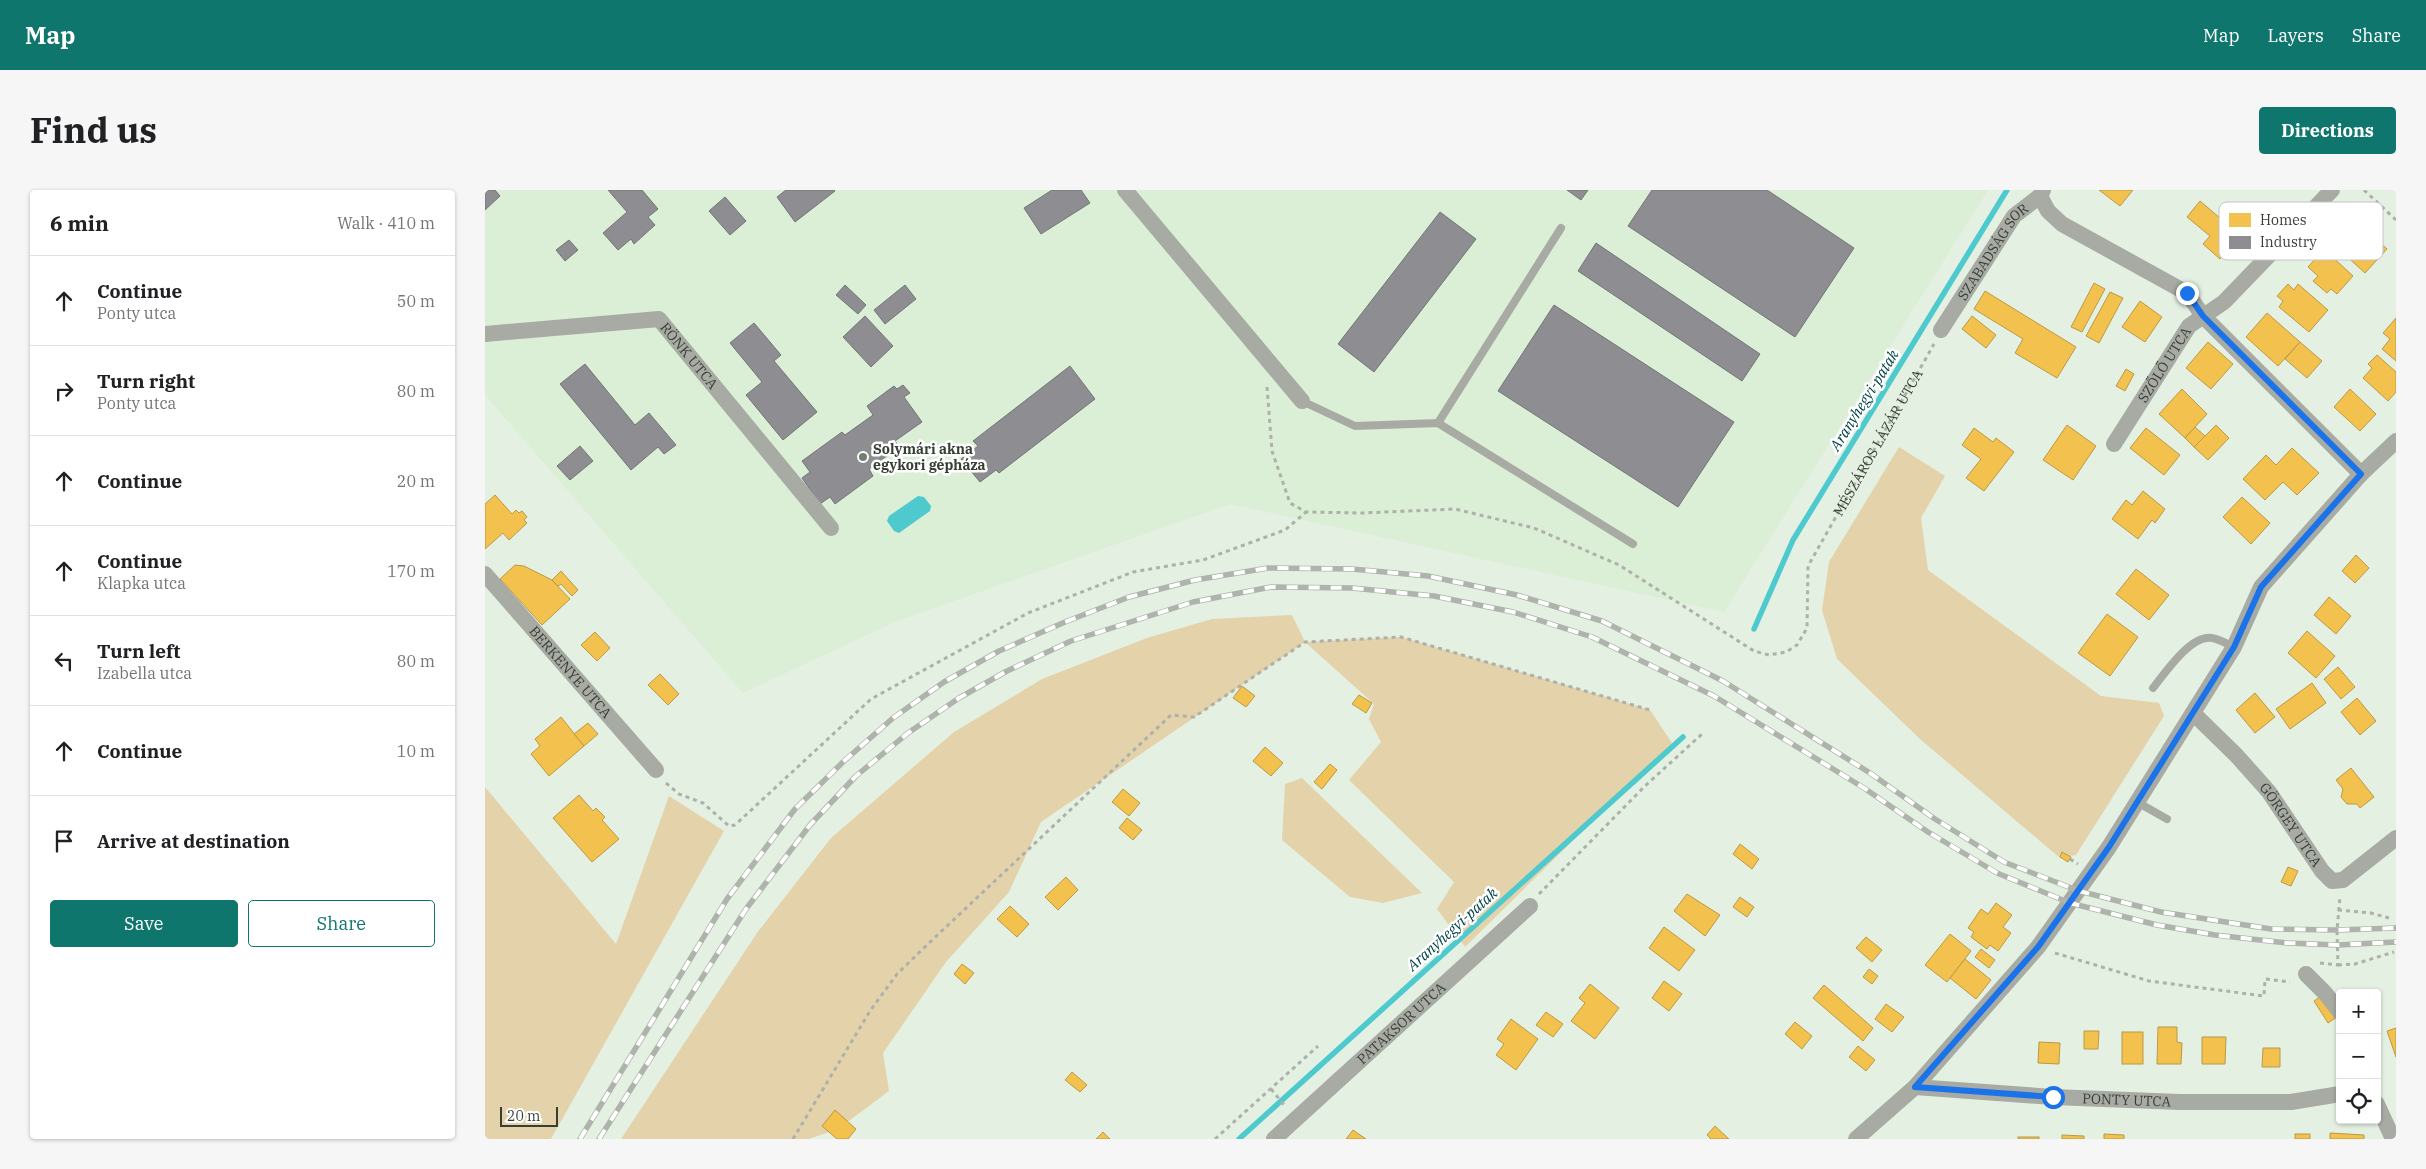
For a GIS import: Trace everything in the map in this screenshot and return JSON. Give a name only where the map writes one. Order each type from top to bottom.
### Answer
[{"type":"street","points":[[1125,190],[1133,202],[1302,401]]},
{"type":"street","name":"SZŐLŐ UTCA","points":[[2320,202],[2332,190]]},
{"type":"street","points":[[2042,193],[2048,211],[2062,224],[2187,293],[2203,316],[2361,474]]},
{"type":"street","name":"SZABADSÁG SOR","points":[[1944,325],[2014,216],[2042,193]]},
{"type":"street","name":"SZŐLŐ UTCA","points":[[2115,444],[2189,326],[2224,302],[2264,260]]},
{"type":"street","name":"RÖNK UTCA","points":[[485,334],[659,319],[831,528]]},
{"type":"street","points":[[1856,1139],[1915,1087],[2038,947],[2092,872],[2234,647],[2261,587],[2361,474],[2396,441]]},
{"type":"street","name":"BERKENYE UTCA","points":[[485,574],[656,770]]},
{"type":"street","name":"GÖRGEY UTCA","points":[[2193,713],[2269,792],[2327,877],[2332,881],[2343,880]]},
{"type":"street","points":[[2343,880],[2396,838]]},
{"type":"street","name":"PATAKSOR UTCA","points":[[1274,1139],[1530,906]]},
{"type":"street","points":[[2306,974],[2336,1007]]},
{"type":"street","name":"PONTY UTCA","points":[[1915,1087],[2053,1097],[2180,1102],[2291,1102],[2336,1095]]},
{"type":"street","points":[[2381,1113],[2393,1139]]},
{"type":"lane","points":[[1438,423],[1561,228]]},
{"type":"lane","points":[[1302,401],[1355,426],[1438,423],[1633,544]]},
{"type":"lane","points":[[2153,688],[2184,652],[2200,639],[2211,638],[2234,647]]},
{"type":"lane","points":[[2137,802],[2167,819]]},
{"type":"path","points":[[2364,190],[2377,202]]},
{"type":"path","points":[[2383,208],[2396,220]]},
{"type":"path","name":"MÉSZÁROS LÁZÁR UTCA","points":[[1306,512],[1362,514],[1455,509],[1534,528],[1619,565],[1754,651],[1769,655],[1786,652],[1797,645],[1807,628],[1808,566],[1944,325]]},
{"type":"path","points":[[679,794],[703,803],[729,826],[735,825],[871,699],[1028,613],[1133,572],[1203,560],[1285,530],[1306,512],[1290,503],[1273,452],[1267,385]]},
{"type":"path","points":[[793,1139],[870,1011],[897,974],[1171,715],[1194,717],[1305,642],[1401,637],[1650,710]]},
{"type":"path","points":[[1530,906],[1547,884],[1645,786],[1703,734]]},
{"type":"path","points":[[2338,965],[2338,910],[2343,880]]},
{"type":"path","points":[[2338,910],[2371,913],[2389,918]]},
{"type":"path","points":[[2038,947],[2149,981],[2263,996],[2265,979],[2300,983],[2306,974],[2307,961],[2338,965],[2355,964],[2394,952]]},
{"type":"path","points":[[1215,1139],[1318,1046]]},
{"type":"path","points":[[1271,1089],[1296,1119]]},
{"type":"shaded area","points":[[485,190],[1988,190],[1724,612],[1230,504],[897,621],[743,693],[485,395]]},
{"type":"shaded area","points":[[1899,447],[1945,476],[1921,518],[1928,570],[2101,696],[2159,703],[2164,716],[2076,855],[2060,858],[1920,739],[1837,659],[1822,610],[1829,562]]},
{"type":"shaded area","points":[[1292,615],[1305,642],[1041,822],[1009,892],[946,962],[883,1053],[889,1091],[838,1129],[809,1139],[621,1139],[757,933],[831,838],[954,732],[1042,679],[1147,638],[1212,619]]},
{"type":"shaded area","points":[[1401,637],[1650,710],[1672,743],[1465,947],[1437,909],[1454,882],[1349,780],[1381,742],[1369,719],[1374,704],[1305,642]]},
{"type":"shaded area","points":[[1302,778],[1422,893],[1383,903],[1350,897],[1282,840],[1285,784]]},
{"type":"shaded area","points":[[485,787],[616,944],[669,796],[724,831],[551,1139],[485,1139]]},
{"type":"water","points":[[918,496],[924,497],[931,506],[930,511],[899,533],[894,531],[887,521],[889,516]]},
{"type":"building: Homes","points":[[2099,190],[2133,190],[2120,206]]},
{"type":"building: Homes","points":[[2200,201],[2219,217],[2219,258],[2203,244],[2210,236],[2187,217]]},
{"type":"building: Homes","points":[[2383,245],[2387,249],[2383,253]]},
{"type":"building: Homes","points":[[2314,260],[2336,260],[2353,276],[2337,294],[2331,289],[2327,293],[2313,281],[2318,276],[2308,267]]},
{"type":"building: Homes","points":[[2351,260],[2377,260],[2365,273]]},
{"type":"building: Homes","points":[[2094,283],[2105,289],[2082,332],[2071,327]]},
{"type":"building: Homes","points":[[2288,284],[2294,290],[2298,284],[2328,310],[2309,332],[2279,307],[2283,301],[2277,296]]},
{"type":"building: Homes","points":[[1985,291],[2076,347],[2057,378],[2015,353],[2023,339],[1974,309]]},
{"type":"building: Homes","points":[[2110,292],[2123,298],[2099,343],[2086,336]]},
{"type":"building: Homes","points":[[2140,301],[2162,317],[2145,342],[2122,327]]},
{"type":"building: Homes","points":[[2267,313],[2300,342],[2278,366],[2246,337]]},
{"type":"building: Homes","points":[[1972,316],[1996,335],[1986,348],[1962,329]]},
{"type":"building: Homes","points":[[2396,318],[2396,361],[2382,349],[2390,339],[2383,333]]},
{"type":"building: Homes","points":[[2208,342],[2233,364],[2211,389],[2186,368]]},
{"type":"building: Homes","points":[[2300,342],[2322,361],[2307,378],[2285,359]]},
{"type":"building: Homes","points":[[2377,355],[2396,372],[2396,392],[2388,401],[2363,378],[2372,368],[2368,364]]},
{"type":"building: Homes","points":[[2126,369],[2134,374],[2125,391],[2116,386]]},
{"type":"building: Homes","points":[[2182,389],[2207,414],[2185,438],[2159,414]]},
{"type":"building: Homes","points":[[2350,389],[2376,414],[2360,431],[2334,407]]},
{"type":"building: Homes","points":[[2067,425],[2096,446],[2073,480],[2043,460]]},
{"type":"building: Homes","points":[[2216,425],[2229,438],[2208,460],[2194,447]]},
{"type":"building: Homes","points":[[2195,427],[2205,436],[2194,447],[2185,438]]},
{"type":"building: Homes","points":[[1974,428],[1993,442],[1996,438],[2014,452],[1984,491],[1966,478],[1981,459],[1962,445]]},
{"type":"building: Homes","points":[[2146,428],[2180,455],[2164,475],[2130,448]]},
{"type":"building: Homes","points":[[2292,448],[2319,473],[2297,495],[2283,482],[2265,500],[2243,479],[2266,455],[2276,465]]},
{"type":"building: Homes","points":[[2143,491],[2165,509],[2155,523],[2152,520],[2138,539],[2112,519],[2126,500],[2132,505]]},
{"type":"building: Homes","points":[[495,495],[512,514],[516,510],[519,513],[522,511],[527,517],[524,520],[527,523],[509,540],[503,533],[485,549],[485,504]]},
{"type":"building: Homes","points":[[2242,497],[2270,523],[2251,544],[2223,517]]},
{"type":"building: Homes","points":[[2356,555],[2369,568],[2355,583],[2342,571]]},
{"type":"building: Homes","points":[[515,565],[524,566],[552,580],[570,599],[542,625],[500,579]]},
{"type":"building: Homes","points":[[2136,569],[2169,595],[2149,620],[2116,594]]},
{"type":"building: Homes","points":[[561,571],[578,590],[572,596],[561,584],[558,586],[552,580]]},
{"type":"building: Homes","points":[[2329,597],[2351,616],[2336,634],[2314,615]]},
{"type":"building: Homes","points":[[2107,614],[2138,637],[2110,676],[2078,653]]},
{"type":"building: Homes","points":[[2307,631],[2335,656],[2316,678],[2288,653]]},
{"type":"building: Homes","points":[[595,632],[610,648],[597,661],[581,645]]},
{"type":"building: Homes","points":[[2338,667],[2355,687],[2341,699],[2324,679]]},
{"type":"building: Homes","points":[[660,674],[679,694],[668,705],[648,685]]},
{"type":"building: Homes","points":[[2312,683],[2326,703],[2290,729],[2276,709]]},
{"type":"building: Homes","points":[[1242,686],[1255,696],[1246,707],[1233,698]]},
{"type":"building: Homes","points":[[2255,693],[2275,717],[2255,733],[2236,710]]},
{"type":"building: Homes","points":[[1359,695],[1372,703],[1366,713],[1352,704]]},
{"type":"building: Homes","points":[[2357,698],[2376,721],[2360,735],[2341,712]]},
{"type":"building: Homes","points":[[561,717],[584,746],[549,776],[531,754],[540,746],[535,739]]},
{"type":"building: Homes","points":[[588,723],[598,734],[584,746],[574,734]]},
{"type":"building: Homes","points":[[1265,747],[1283,763],[1271,776],[1253,761]]},
{"type":"building: Homes","points":[[1330,764],[1337,770],[1322,789],[1314,782]]},
{"type":"building: Homes","points":[[2351,768],[2374,797],[2360,808],[2357,804],[2347,804],[2341,797],[2343,789],[2336,780]]},
{"type":"building: Homes","points":[[1123,789],[1140,803],[1129,816],[1112,802]]},
{"type":"building: Homes","points":[[579,795],[593,811],[596,808],[605,817],[602,820],[619,839],[592,862],[553,818]]},
{"type":"building: Homes","points":[[1127,818],[1142,830],[1133,840],[1119,828]]},
{"type":"building: Homes","points":[[1740,844],[1759,859],[1752,869],[1733,854]]},
{"type":"building: Homes","points":[[2062,852],[2071,857],[2068,862],[2060,857]]},
{"type":"building: Homes","points":[[2288,867],[2298,871],[2291,886],[2281,882]]},
{"type":"building: Homes","points":[[1066,877],[1078,890],[1058,910],[1045,897]]},
{"type":"building: Homes","points":[[1687,894],[1720,915],[1705,936],[1674,911]]},
{"type":"building: Homes","points":[[1740,897],[1754,907],[1747,917],[1733,907]]},
{"type":"building: Homes","points":[[1996,903],[2012,915],[2003,927],[2011,933],[1998,951],[1990,945],[1987,949],[1971,937],[1974,932],[1968,928],[1981,909],[1988,914]]},
{"type":"building: Homes","points":[[1010,906],[1029,924],[1017,937],[997,919]]},
{"type":"building: Homes","points":[[1664,927],[1695,950],[1679,971],[1649,948]]},
{"type":"building: Homes","points":[[1950,934],[1971,951],[1947,982],[1925,965]]},
{"type":"building: Homes","points":[[1866,937],[1882,950],[1872,962],[1856,948]]},
{"type":"building: Homes","points":[[1981,949],[1995,960],[1989,968],[1975,957]]},
{"type":"building: Homes","points":[[1965,959],[1991,980],[1976,999],[1950,978]]},
{"type":"building: Homes","points":[[962,964],[974,973],[965,984],[954,974]]},
{"type":"building: Homes","points":[[1869,969],[1878,976],[1872,984],[1863,977]]},
{"type":"building: Homes","points":[[1664,981],[1682,994],[1669,1011],[1652,998]]},
{"type":"building: Homes","points":[[1590,984],[1619,1008],[1595,1039],[1571,1021],[1585,1003],[1579,998]]},
{"type":"building: Homes","points":[[1824,985],[1873,1028],[1863,1041],[1813,998]]},
{"type":"building: Homes","points":[[2323,995],[2336,1018],[2328,1023],[2314,1001]]},
{"type":"building: Homes","points":[[1886,1004],[1904,1017],[1892,1032],[1875,1019]]},
{"type":"building: Homes","points":[[1546,1012],[1563,1024],[1553,1037],[1536,1025]]},
{"type":"building: Homes","points":[[1511,1019],[1538,1039],[1516,1070],[1496,1055],[1504,1044],[1497,1039]]},
{"type":"building: Homes","points":[[1795,1022],[1812,1036],[1802,1049],[1785,1034]]},
{"type":"building: Homes","points":[[2158,1027],[2177,1027],[2177,1042],[2182,1043],[2181,1064],[2157,1064]]},
{"type":"building: Homes","points":[[2396,1028],[2396,1057],[2387,1031]]},
{"type":"building: Homes","points":[[2084,1031],[2099,1031],[2098,1049],[2084,1049]]},
{"type":"building: Homes","points":[[2122,1032],[2143,1032],[2143,1064],[2122,1064]]},
{"type":"building: Homes","points":[[2202,1037],[2226,1037],[2225,1064],[2202,1064]]},
{"type":"building: Homes","points":[[2039,1042],[2060,1043],[2059,1064],[2038,1063]]},
{"type":"building: Homes","points":[[1858,1046],[1875,1060],[1866,1071],[1849,1057]]},
{"type":"building: Homes","points":[[2263,1048],[2280,1048],[2280,1067],[2262,1067]]},
{"type":"building: Homes","points":[[1072,1072],[1087,1085],[1080,1092],[1065,1080]]},
{"type":"building: Homes","points":[[835,1110],[856,1129],[848,1139],[837,1139],[822,1126]]},
{"type":"building: Homes","points":[[1715,1126],[1729,1139],[1711,1139],[1707,1135]]},
{"type":"building: Homes","points":[[1353,1130],[1366,1139],[1346,1139]]},
{"type":"building: Homes","points":[[1103,1132],[1110,1139],[1096,1139]]},
{"type":"building: Homes","points":[[2330,1133],[2364,1135],[2364,1139],[2330,1139]]},
{"type":"building: Homes","points":[[2104,1134],[2124,1135],[2124,1139],[2104,1139]]},
{"type":"building: Homes","points":[[2295,1134],[2310,1134],[2310,1139],[2295,1139]]},
{"type":"building: Homes","points":[[2062,1135],[2084,1136],[2084,1139],[2062,1139]]},
{"type":"building: Homes","points":[[2018,1137],[2039,1137],[2039,1139],[2018,1139]]},
{"type":"building: Industry","points":[[485,190],[495,190],[500,196],[485,210]]},
{"type":"building: Industry","points":[[608,190],[642,190],[658,209],[648,217],[655,225],[634,244],[631,239],[618,250],[603,233],[627,212]]},
{"type":"building: Industry","points":[[786,190],[835,191],[795,222],[777,197]]},
{"type":"building: Industry","points":[[1052,190],[1081,190],[1090,203],[1041,234],[1024,208]]},
{"type":"building: Industry","points":[[1567,190],[1588,190],[1581,200]]},
{"type":"building: Industry","points":[[1652,190],[1767,190],[1854,248],[1795,337],[1628,226]]},
{"type":"building: Industry","points":[[725,197],[746,221],[730,235],[709,211]]},
{"type":"building: Industry","points":[[1440,212],[1476,239],[1374,372],[1338,344]]},
{"type":"building: Industry","points":[[569,240],[578,250],[565,261],[556,250]]},
{"type":"building: Industry","points":[[1596,243],[1760,354],[1742,381],[1578,271]]},
{"type":"building: Industry","points":[[845,285],[866,305],[858,314],[836,295]]},
{"type":"building: Industry","points":[[905,285],[916,299],[885,324],[874,310]]},
{"type":"building: Industry","points":[[1554,305],[1734,422],[1678,507],[1498,391]]},
{"type":"building: Industry","points":[[865,316],[893,346],[871,367],[843,337]]},
{"type":"building: Industry","points":[[754,323],[781,355],[774,361],[817,412],[783,440],[746,395],[762,382],[730,343]]},
{"type":"building: Industry","points":[[585,364],[635,425],[649,413],[676,445],[664,454],[658,447],[631,470],[560,384]]},
{"type":"building: Industry","points":[[1070,366],[1095,399],[999,473],[996,470],[980,482],[961,459],[978,446],[973,441]]},
{"type":"building: Industry","points":[[903,385],[910,393],[904,397],[922,422],[895,441],[899,447],[869,469],[873,476],[835,504],[830,497],[820,504],[802,478],[810,472],[802,461],[842,432],[845,435],[873,415],[867,406],[894,386],[897,389]]},
{"type":"building: Industry","points":[[580,446],[593,461],[570,480],[557,466]]},
{"type":"waterway","name":"Aranyhegyi-patak","points":[[1754,629],[1793,540],[2007,190]]},
{"type":"waterway","name":"Aranyhegyi-patak","points":[[1239,1139],[1683,737]]},
{"type":"railway","points":[[580,1139],[727,899],[795,809],[843,762],[893,718],[944,682],[999,651],[1065,622],[1129,597],[1195,580],[1268,568],[1352,569],[1428,576],[1517,595],[1602,621],[1723,681],[1870,773],[1935,819],[2004,862],[2079,891],[2161,912],[2271,929],[2337,930],[2396,928]]},
{"type":"railway","points":[[599,1139],[746,909],[810,825],[856,776],[908,733],[959,698],[1007,671],[1071,641],[1193,602],[1271,587],[1352,588],[1434,596],[1513,612],[1592,637],[1714,696],[1864,788],[1928,832],[1997,873],[2070,903],[2157,925],[2215,935],[2287,943],[2338,945],[2396,942]]},
{"type":"place","name":"Solymári akna egykori gépháza","points":[[863,457]]},
{"type":"route","points":[[2053,1097],[1915,1087],[1975,1022],[2038,947],[2079,891],[2109,847],[2234,647],[2261,587],[2361,474],[2203,316],[2187,293]]}]
